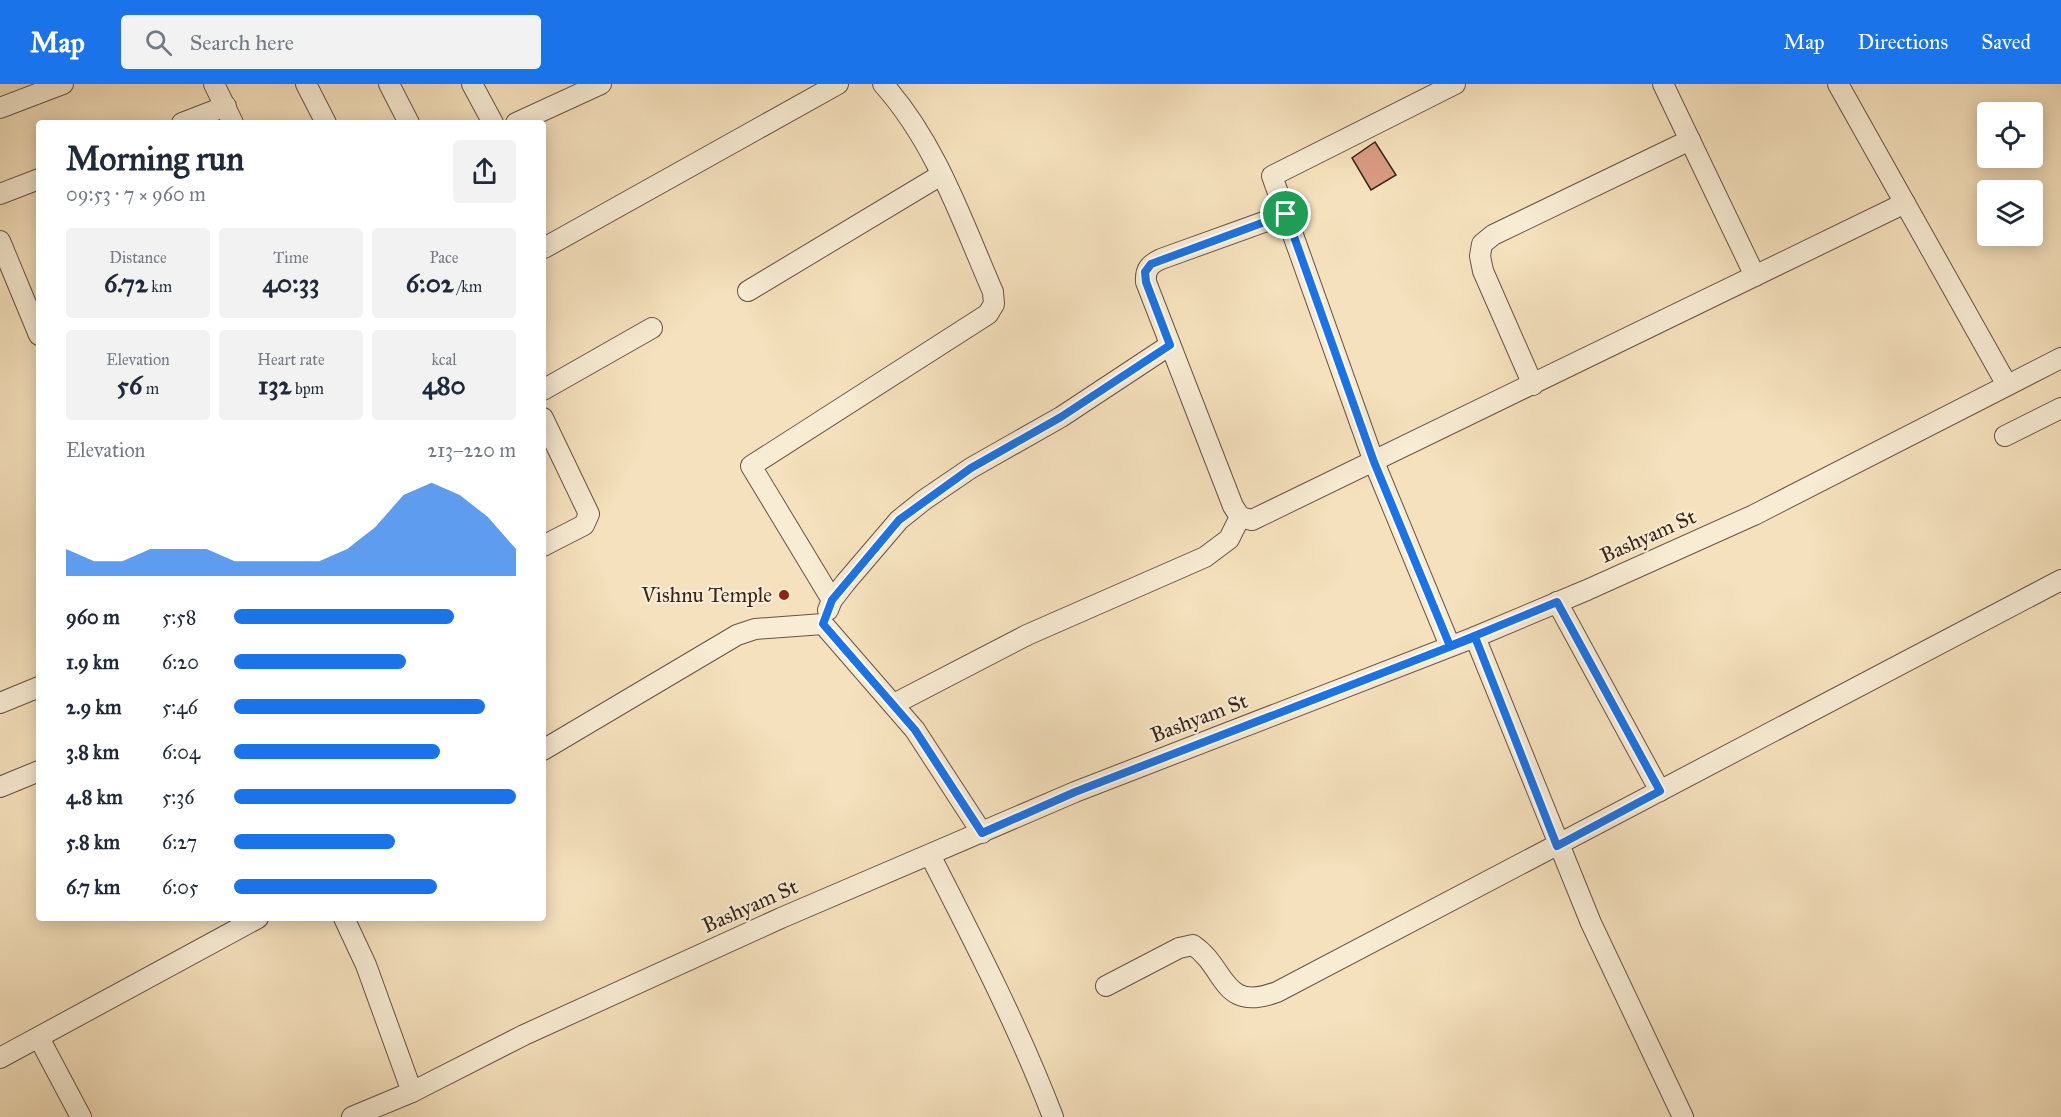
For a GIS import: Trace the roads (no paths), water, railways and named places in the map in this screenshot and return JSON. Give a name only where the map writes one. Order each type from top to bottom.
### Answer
[{"type":"street","points":[[0,108],[63,84]]},
{"type":"street","points":[[200,120],[230,115],[213,84]]},
{"type":"street","points":[[306,84],[324,120]]},
{"type":"street","points":[[389,84],[407,120]]},
{"type":"street","points":[[472,84],[491,120]]},
{"type":"street","points":[[523,120],[601,84]]},
{"type":"street","points":[[546,247],[838,84]]},
{"type":"street","points":[[832,600],[751,466],[988,314],[994,304],[993,292],[941,175],[913,122],[884,84]]},
{"type":"street","points":[[1450,646],[1374,462],[1272,176],[1455,84]]},
{"type":"street","points":[[1663,84],[1755,276]]},
{"type":"street","points":[[1838,84],[2007,385]]},
{"type":"street","points":[[1533,385],[1483,271],[1480,256],[1482,244],[1493,235],[1690,140]]},
{"type":"street","points":[[748,291],[941,175]]},
{"type":"street","points":[[0,194],[36,180]]},
{"type":"street","points":[[1286,214],[1151,264],[1145,272],[1146,282],[1233,506],[1240,517],[1252,520],[1905,203]]},
{"type":"street","points":[[0,242],[36,328]]},
{"type":"street","points":[[546,388],[652,328]]},
{"type":"street","points":[[823,624],[832,600],[899,520],[971,468],[1061,417],[1170,345]]},
{"type":"street","name":"Bashyam St","points":[[352,1117],[377,1112],[524,1035],[770,922],[1075,792],[1475,637],[1754,515],[2061,358]]},
{"type":"street","points":[[2005,436],[2061,408]]},
{"type":"street","points":[[546,424],[589,514],[584,525],[546,544]]},
{"type":"street","points":[[894,704],[1028,635],[1205,557],[1229,539],[1240,517]]},
{"type":"street","points":[[1106,986],[1179,948],[1193,945],[1203,952],[1227,988],[1244,995],[1261,998],[1557,846],[2061,580]]},
{"type":"street","points":[[1557,602],[1660,791]]},
{"type":"street","points":[[823,624],[915,730],[982,833]]},
{"type":"street","points":[[546,748],[737,635],[755,628],[823,624]]},
{"type":"street","points":[[1475,637],[1557,846],[1683,1117]]},
{"type":"street","points":[[0,703],[36,688]]},
{"type":"street","points":[[0,787],[36,772]]},
{"type":"street","points":[[930,855],[1034,1066],[1053,1117]]},
{"type":"street","points":[[0,1058],[253,921]]},
{"type":"street","points":[[345,921],[366,965],[412,1092]]},
{"type":"street","points":[[39,1038],[81,1117]]},
{"type":"place","name":"Vishnu Temple","points":[[784,595]]}]
